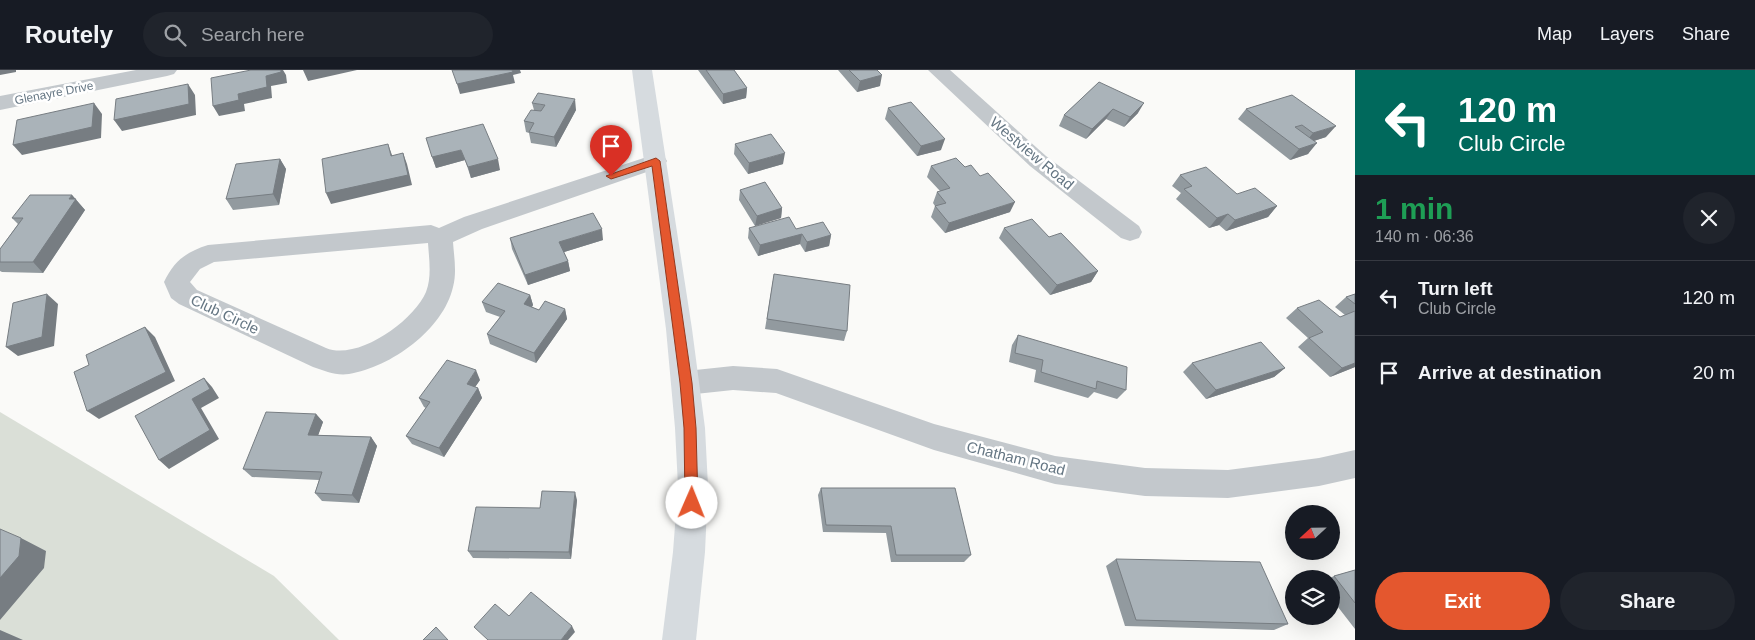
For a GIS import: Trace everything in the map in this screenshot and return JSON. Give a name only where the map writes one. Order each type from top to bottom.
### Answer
[{"type":"main road","points":[[642,70],[686,383],[693,486],[689,552],[679,640]]},
{"type":"street","name":"Glenayre Drive","points":[[0,103],[167,70]]},
{"type":"street","name":"Westview Road","points":[[938,70],[1038,161],[1130,232]]},
{"type":"street","name":"Club Circle","points":[[440,237],[442,266],[439,293],[428,312],[406,334],[378,353],[356,360],[336,363],[311,354],[188,298],[180,291],[177,282],[188,264],[201,256],[214,253],[431,234],[440,237],[473,222],[656,161]]},
{"type":"street","name":"Chatham Road","points":[[686,383],[733,378],[777,382],[934,437],[1055,470],[1145,482],[1228,484],[1319,472],[1355,464]]},
{"type":"shaded area","points":[[0,412],[274,576],[339,640],[0,640]]},
{"type":"building","points":[[251,70],[281,70],[281,72],[266,76],[267,87],[238,94],[239,100],[213,106],[211,78]]},
{"type":"building","points":[[452,70],[512,70],[513,72],[457,84]]},
{"type":"building","points":[[706,70],[734,70],[747,88],[723,94]]},
{"type":"building","points":[[849,70],[877,70],[882,75],[860,81]]},
{"type":"building","points":[[1099,82],[1144,103],[1130,117],[1113,109],[1092,129],[1064,115]]},
{"type":"building","points":[[188,84],[189,104],[114,120],[116,99]]},
{"type":"building","points":[[538,93],[575,99],[554,137],[529,132],[534,123],[524,121],[531,110],[541,111],[545,105],[532,103]]},
{"type":"building","points":[[1292,95],[1336,126],[1313,133],[1302,125],[1295,127],[1317,143],[1299,149],[1246,109]]},
{"type":"building","points":[[911,102],[945,139],[921,146],[888,108]]},
{"type":"building","points":[[94,103],[92,127],[13,145],[17,120]]},
{"type":"building","points":[[483,124],[498,159],[468,167],[461,150],[432,157],[426,138]]},
{"type":"building","points":[[771,134],[785,153],[749,163],[735,144]]},
{"type":"building","points":[[388,144],[391,156],[403,153],[408,175],[326,193],[322,159]]},
{"type":"building","points":[[956,158],[965,167],[971,165],[980,176],[988,173],[1015,202],[949,223],[935,206],[946,203],[937,192],[950,188],[931,166]]},
{"type":"building","points":[[280,159],[273,194],[226,199],[236,164]]},
{"type":"building","points":[[1206,167],[1237,194],[1255,188],[1277,206],[1235,220],[1228,214],[1217,218],[1184,189],[1192,186],[1180,175]]},
{"type":"building","points":[[765,182],[782,208],[757,216],[740,190]]},
{"type":"building","points":[[30,195],[72,195],[69,199],[76,199],[33,262],[0,262],[0,249],[23,218],[12,218]]},
{"type":"building","points":[[593,213],[602,229],[559,242],[568,261],[525,275],[510,238]]},
{"type":"building","points":[[789,217],[796,229],[823,222],[831,235],[807,242],[802,234],[760,245],[749,228]]},
{"type":"building","points":[[1032,219],[1049,237],[1061,233],[1098,271],[1057,285],[1004,228]]},
{"type":"building","points":[[774,274],[850,285],[847,331],[767,319]]},
{"type":"building","points":[[498,283],[530,295],[524,304],[539,310],[545,301],[565,309],[534,353],[487,334],[505,311],[482,302]]},
{"type":"building","points":[[47,294],[42,337],[6,347],[13,303]]},
{"type":"building","points":[[1355,294],[1355,304],[1346,297]]},
{"type":"building","points":[[1319,300],[1340,317],[1355,311],[1355,363],[1342,368],[1309,338],[1323,332],[1297,308]]},
{"type":"building","points":[[145,327],[166,372],[87,411],[74,372],[89,365],[86,355]]},
{"type":"building","points":[[1018,335],[1127,367],[1126,390],[1097,381],[1096,389],[1041,372],[1043,360],[1015,353]]},
{"type":"building","points":[[1261,342],[1285,368],[1216,390],[1192,363]]},
{"type":"building","points":[[447,360],[476,370],[467,384],[478,388],[439,448],[406,436],[430,402],[419,398]]},
{"type":"building","points":[[204,378],[210,389],[192,399],[210,430],[159,460],[135,416]]},
{"type":"building","points":[[266,412],[316,414],[308,435],[371,437],[352,495],[315,493],[322,472],[243,469]]},
{"type":"building","points":[[821,488],[955,488],[971,555],[896,555],[891,526],[826,525]]},
{"type":"building","points":[[542,491],[575,492],[569,552],[468,551],[476,507],[540,508]]},
{"type":"building","points":[[0,529],[21,538],[19,556],[0,578]]},
{"type":"building","points":[[1116,559],[1260,562],[1285,617],[1285,624],[1136,620]]},
{"type":"building","points":[[1355,570],[1355,603],[1340,584],[1340,574]]},
{"type":"building","points":[[531,592],[572,626],[561,640],[488,640],[474,627],[495,604],[509,616]]},
{"type":"building","points":[[436,627],[448,640],[423,640]]},
{"type":"route","points":[[611,176],[656,161],[686,383],[693,486],[692,503]]}]
